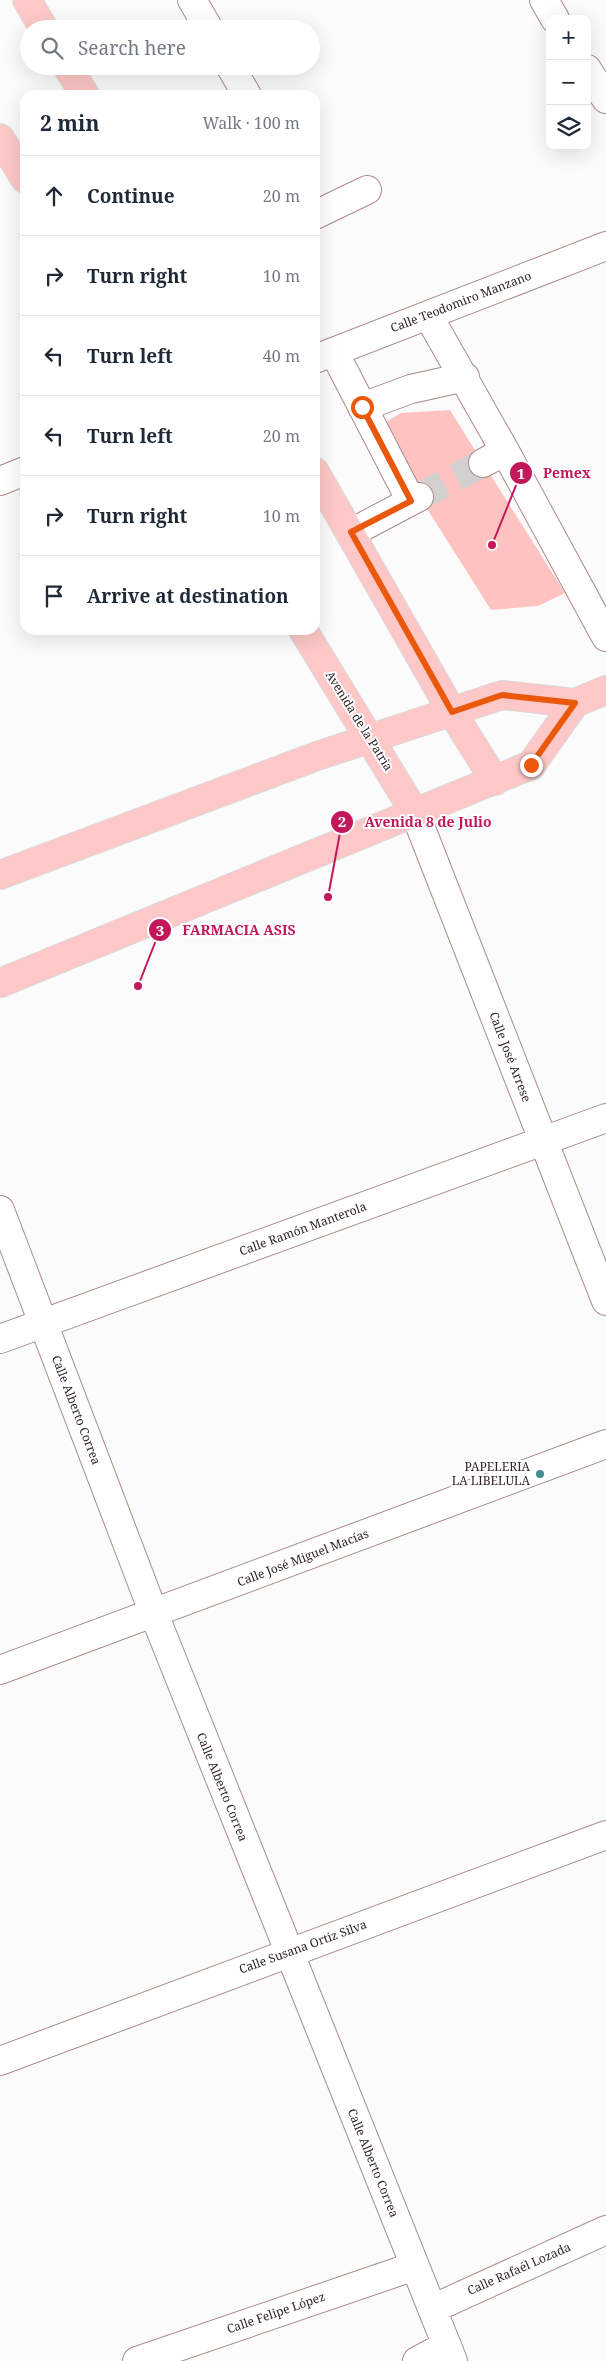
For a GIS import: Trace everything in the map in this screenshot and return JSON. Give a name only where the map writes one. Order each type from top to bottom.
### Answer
[{"type":"main road","points":[[27,0],[39,20]]},
{"type":"main road","points":[[73,75],[82,90]]},
{"type":"main road","points":[[0,138],[20,171]]},
{"type":"main road","points":[[320,480],[452,712],[495,781]]},
{"type":"main road","name":"Avenida de la Patria","points":[[306,635],[415,813]]},
{"type":"main road","points":[[0,875],[317,756],[502,695],[575,703],[606,690]]},
{"type":"main road","points":[[0,983],[531,765],[575,703]]},
{"type":"street","points":[[192,0],[204,20]]},
{"type":"street","points":[[544,0],[553,15]]},
{"type":"street","points":[[235,75],[244,90]]},
{"type":"street","points":[[591,75],[606,99]]},
{"type":"street","points":[[320,213],[367,190]]},
{"type":"street","name":"Calle Teodomiro Manzano","points":[[324,355],[606,246]]},
{"type":"street","points":[[428,315],[465,377],[494,457],[606,638]]},
{"type":"street","points":[[324,355],[362,407],[415,499],[351,532]]},
{"type":"street","points":[[362,407],[411,389],[465,377]]},
{"type":"street","points":[[0,481],[20,473]]},
{"type":"street","name":"Calle José Arrese","points":[[415,813],[606,1301]]},
{"type":"street","name":"Calle Ramón Manterola","points":[[0,1339],[606,1118]]},
{"type":"street","name":"Calle Alberto Correa","points":[[0,1210],[154,1614],[288,1953],[450,2353]]},
{"type":"street","name":"Calle José Miguel Macías","points":[[0,1670],[606,1444]]},
{"type":"street","name":"Calle Susana Ortiz Silva","points":[[0,2061],[606,1835]]},
{"type":"street","name":"Calle Rafaél Lozada","points":[[432,2309],[606,2230]]},
{"type":"street","name":"Calle Felipe López","points":[[136,2361],[414,2266]]},
{"type":"street","points":[[417,2361],[450,2353]]},
{"type":"building","points":[[450,410],[565,593],[538,606],[491,610],[376,428],[401,413]]},
{"type":"tunnel","points":[[419,497],[483,463]]},
{"type":"place","name":"Pemex","points":[[492,545]]},
{"type":"place","name":"Avenida 8 de Julio","points":[[328,897]]},
{"type":"place","name":"FARMACIA ASIS","points":[[138,986]]},
{"type":"place","name":"PAPELERIA LA LIBELULA","points":[[540,1474]]},
{"type":"route","points":[[362,407],[411,501],[351,532],[452,712],[502,695],[575,703],[531,765]]}]
